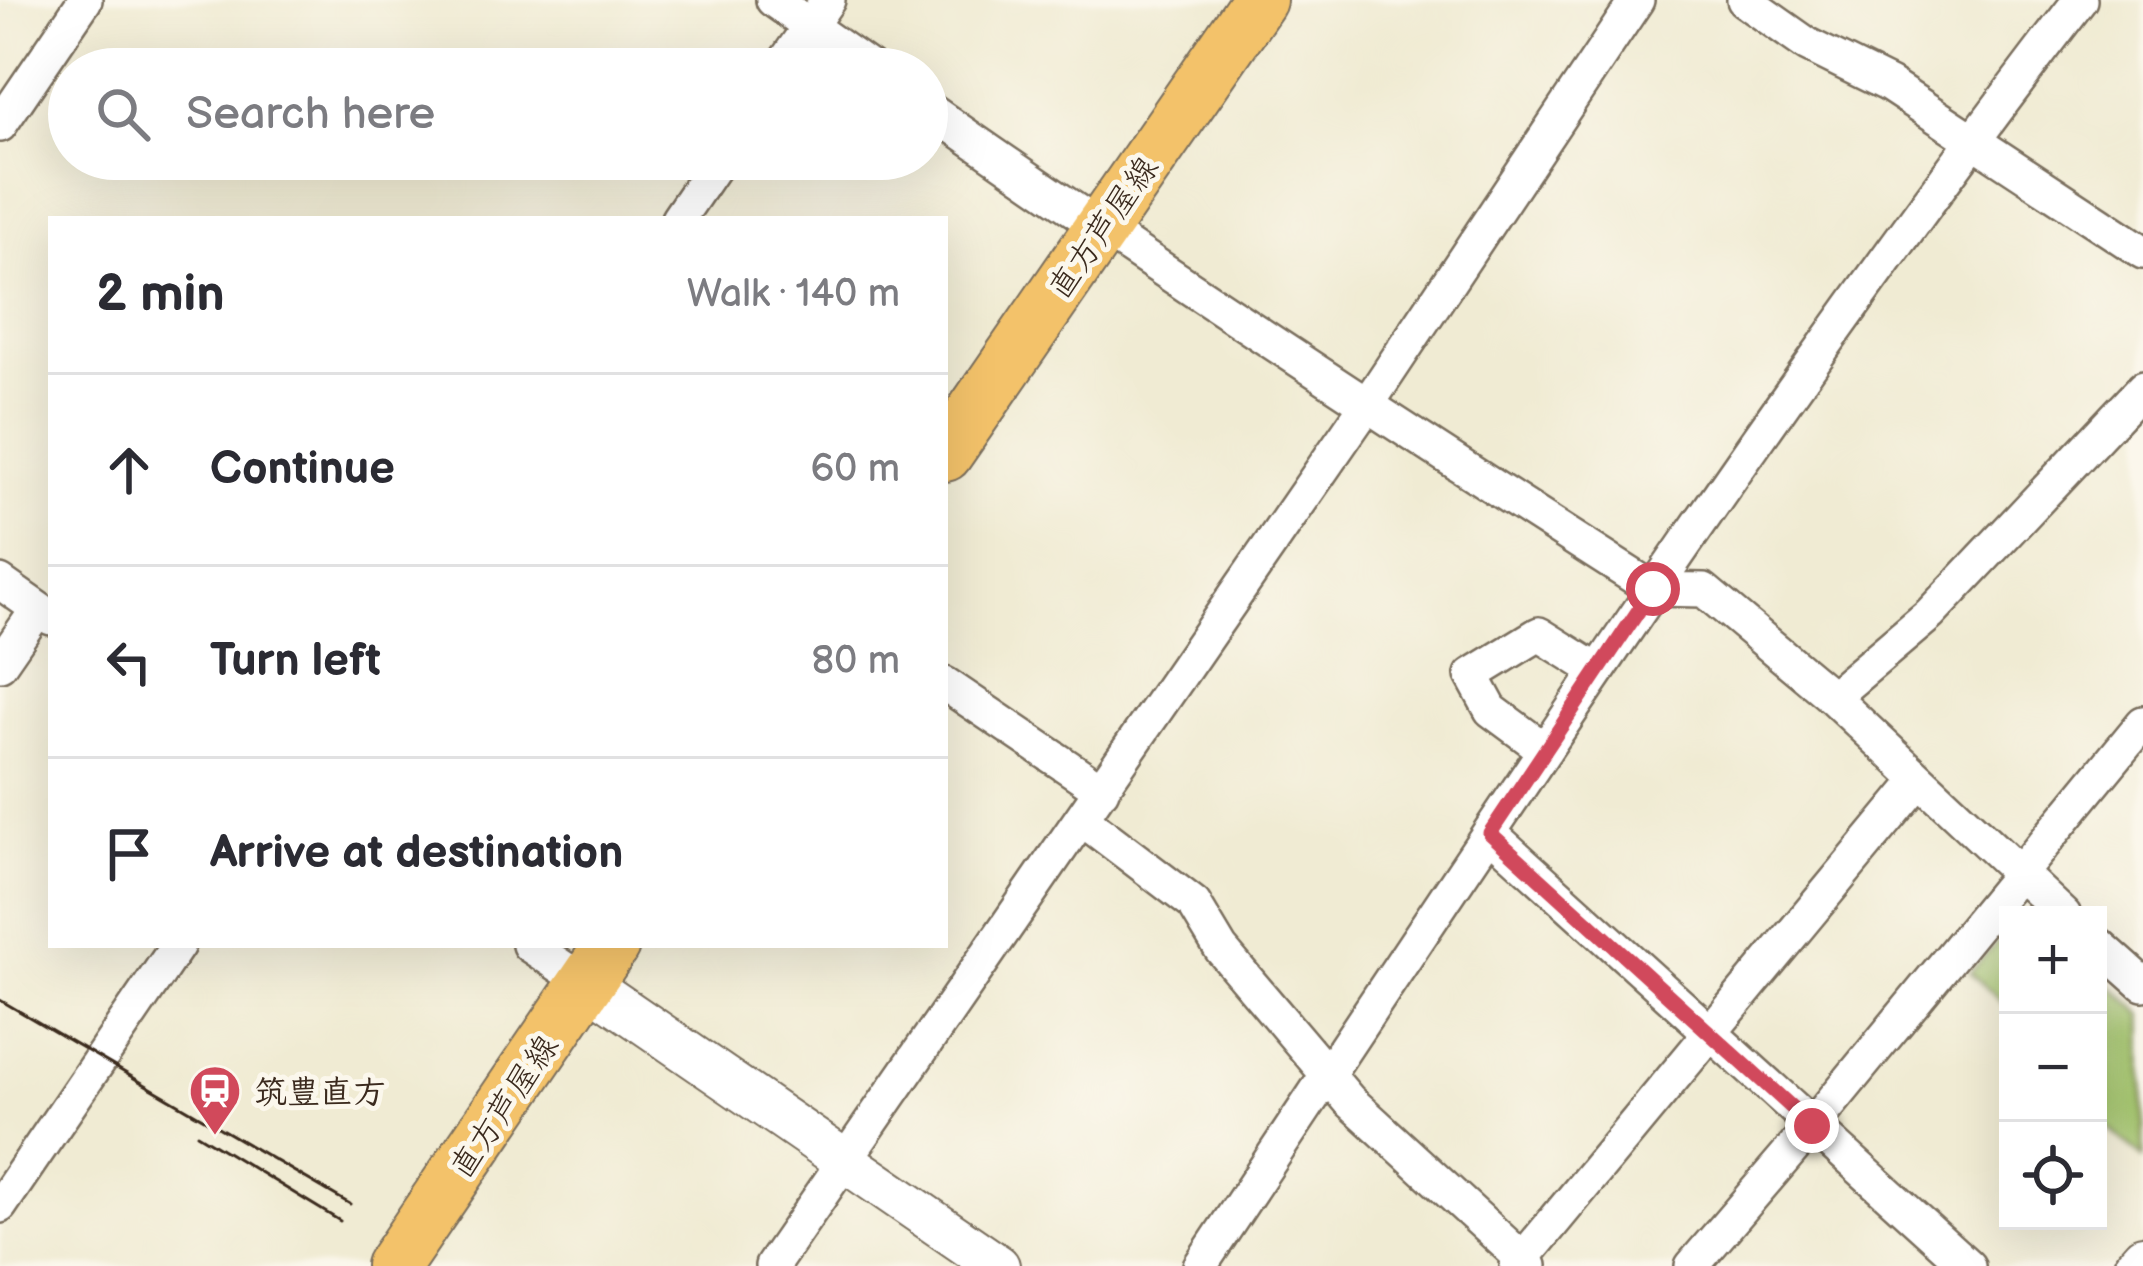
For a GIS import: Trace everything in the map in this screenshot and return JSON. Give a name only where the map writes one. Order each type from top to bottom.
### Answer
[{"type":"main road","name":"直方芦屋線","points":[[948,450],[1259,0]]},
{"type":"main road","name":"直方芦屋線","points":[[393,1266],[599,964]]},
{"type":"street","points":[[52,48],[85,0]]},
{"type":"street","points":[[773,0],[819,13],[852,48]]},
{"type":"street","points":[[772,1266],[1366,406],[1637,0]]},
{"type":"street","points":[[1744,0],[1808,45],[1888,85],[2143,252]]},
{"type":"street","points":[[1200,1266],[1653,589],[1971,141],[2080,0]]},
{"type":"street","points":[[795,48],[819,13]]},
{"type":"street","points":[[0,125],[48,54]]},
{"type":"street","points":[[948,123],[1366,406],[1653,589],[1704,590],[1832,697],[2054,906]]},
{"type":"street","points":[[680,216],[705,180]]},
{"type":"street","points":[[1832,697],[1930,614],[2143,388]]},
{"type":"street","points":[[0,582],[44,613],[0,664]]},
{"type":"street","points":[[1545,750],[1491,710],[1472,675],[1539,634],[1598,671]]},
{"type":"street","points":[[948,686],[1102,790]]},
{"type":"street","points":[[1692,1266],[2143,723]]},
{"type":"street","points":[[1082,819],[1194,904],[1221,949],[1327,1076],[1523,1264],[1707,1032],[1919,781]]},
{"type":"street","points":[[1490,833],[1968,1266]]},
{"type":"street","points":[[0,1206],[176,948]]},
{"type":"street","points":[[540,948],[599,964],[846,1159],[998,1266]]},
{"type":"street","points":[[2107,952],[2143,984]]},
{"type":"street","points":[[2134,1266],[2143,1257]]},
{"type":"green space","points":[[1999,939],[1999,999],[1970,973]]},
{"type":"green space","points":[[2107,982],[2143,1014],[2143,1158],[2107,1127]]},
{"type":"tram line","points":[[0,1000],[350,1204]]},
{"type":"tram line","points":[[197,1134],[340,1221]]},
{"type":"place","name":"筑豊直方","points":[[215,1137]]},
{"type":"route","points":[[1653,589],[1490,833],[1812,1126]]}]
